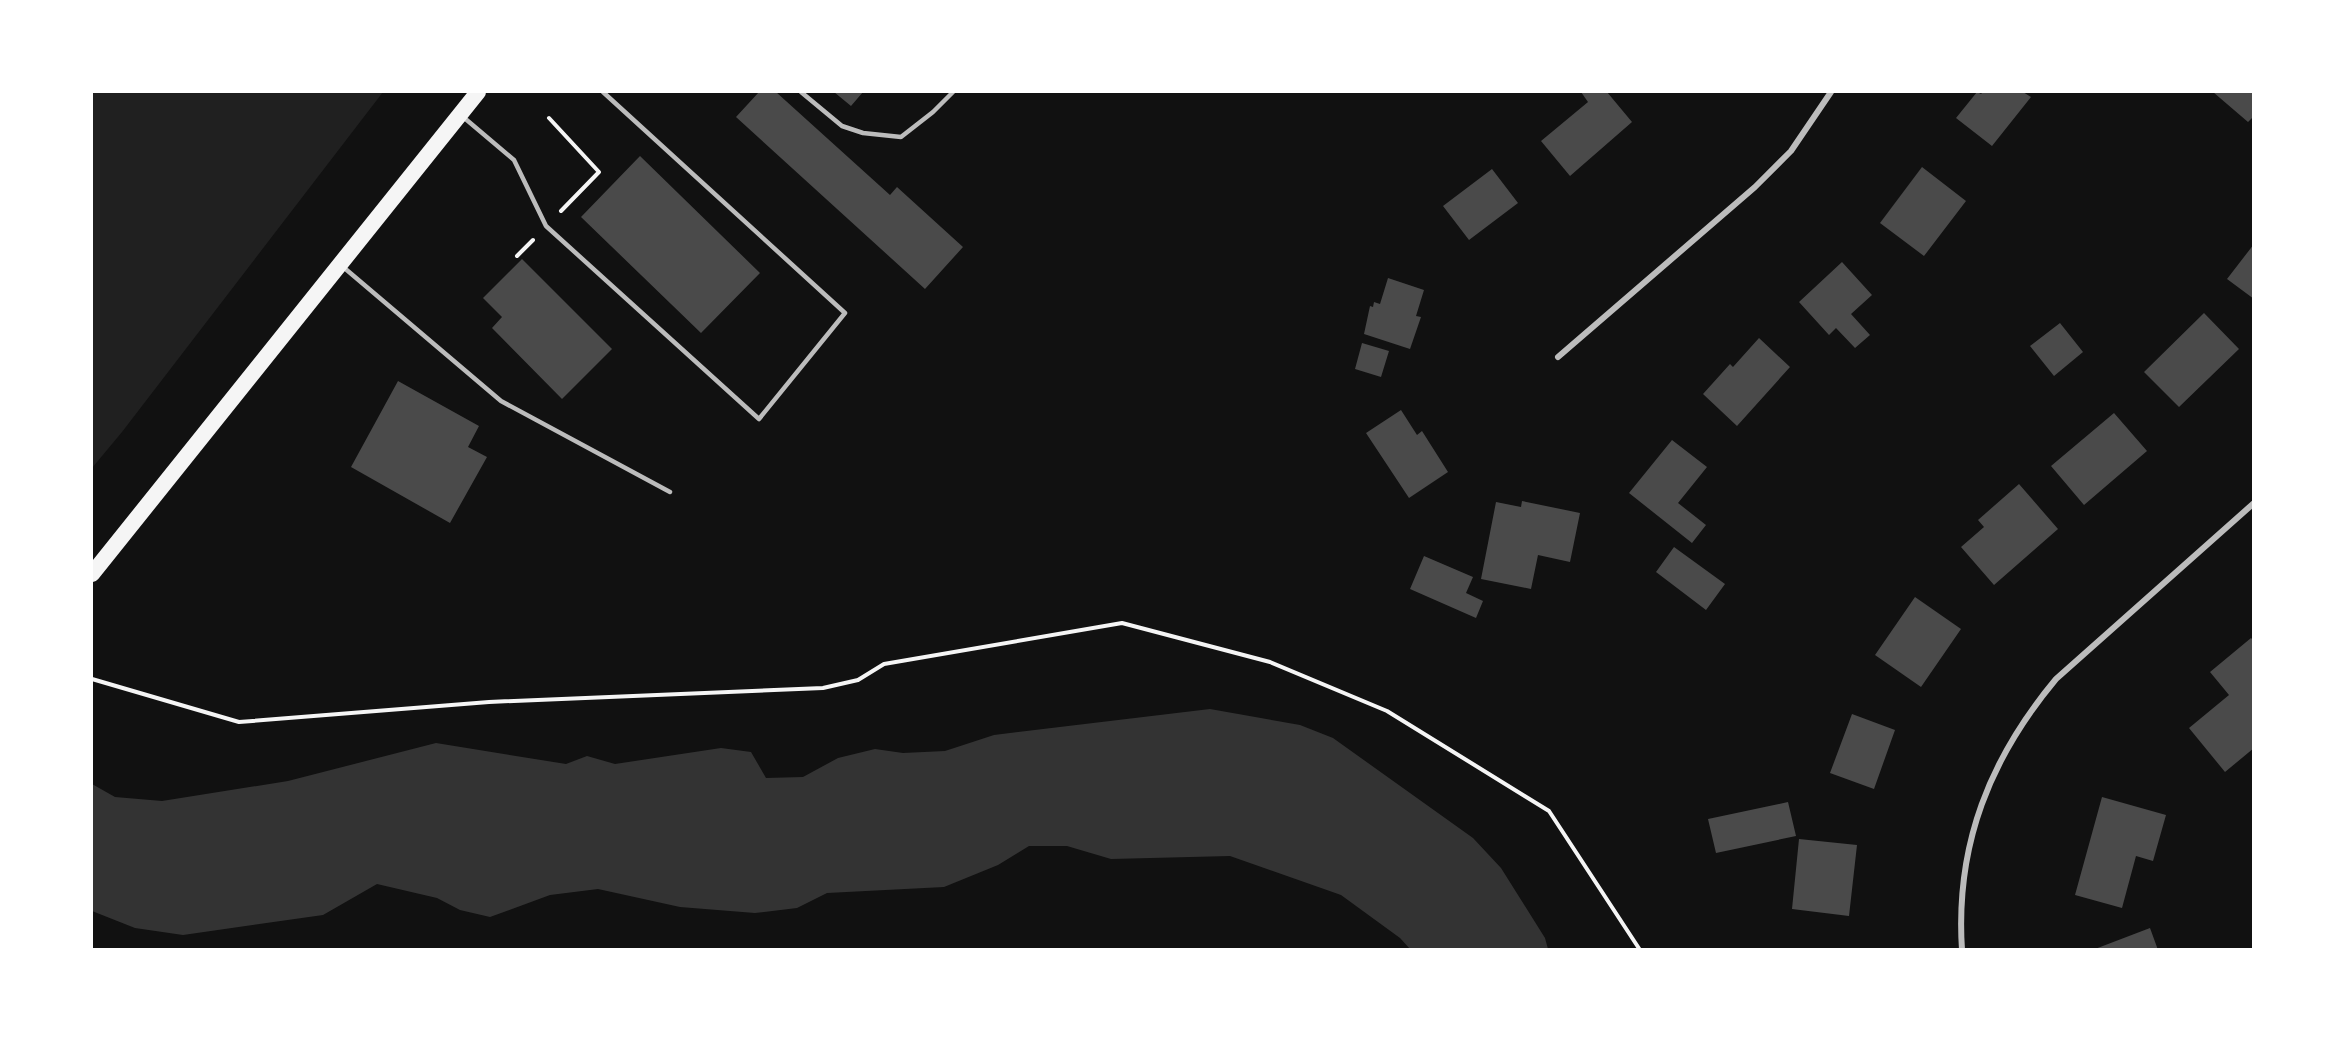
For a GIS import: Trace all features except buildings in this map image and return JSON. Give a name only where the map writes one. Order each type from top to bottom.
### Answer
[{"type":"highway","points":[[92,574],[478,92]]},
{"type":"street","points":[[1558,357],[1755,187],[1791,151],[1831,92]]},
{"type":"street","points":[[1962,950],[1961,902],[1976,820],[2000,757],[2030,710],[2056,679],[2253,503]]},
{"type":"lane","points":[[459,115],[514,160],[546,226],[759,419],[845,313],[603,92]]},
{"type":"lane","points":[[801,92],[842,126],[863,133],[901,137],[933,112],[953,92]]},
{"type":"lane","points":[[339,265],[501,401],[670,492]]},
{"type":"path","points":[[517,256],[599,171],[549,118]]},
{"type":"path","points":[[92,679],[239,722],[489,702],[823,688],[858,680],[884,664],[1122,623],[1270,662],[1387,711],[1550,811],[1640,950]]},
{"type":"shaded area","points":[[92,92],[383,92],[92,468]]},
{"type":"shaded area","points":[[1210,709],[1300,725],[1333,738],[1473,838],[1501,868],[1545,938],[1548,949],[1410,949],[1400,938],[1341,895],[1230,856],[1111,859],[1067,846],[1029,846],[998,865],[944,887],[827,893],[797,908],[755,913],[680,907],[598,889],[550,895],[490,917],[460,910],[437,898],[377,884],[323,915],[183,935],[135,928],[92,911],[92,784],[115,797],[162,801],[288,781],[436,743],[566,764],[587,756],[615,764],[721,748],[751,752],[766,778],[803,777],[838,758],[875,749],[903,753],[945,751],[994,735]]}]
